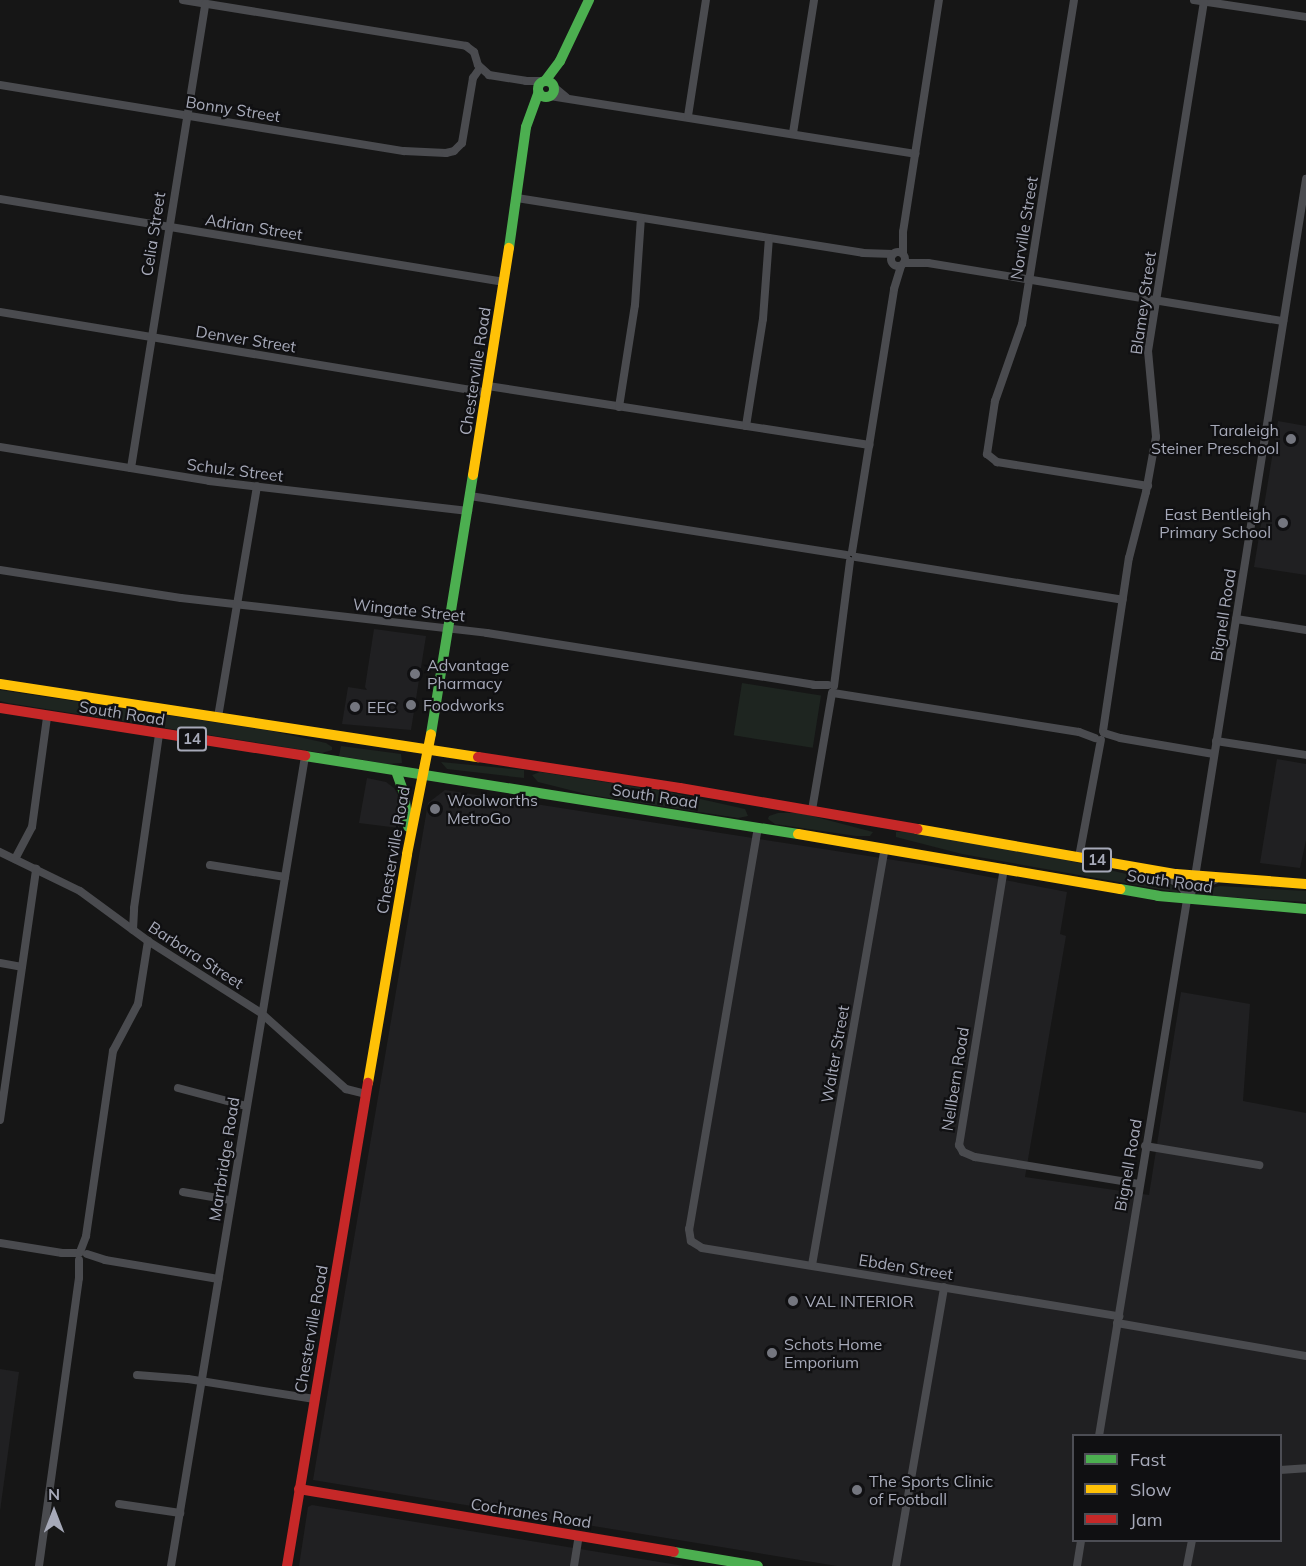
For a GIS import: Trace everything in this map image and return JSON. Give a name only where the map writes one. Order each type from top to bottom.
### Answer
[{"type":"main road","name":"Chesterville Road","points":[[287,1566],[366,1094],[468,511],[526,138],[546,89],[589,0]]},
{"type":"main road","name":"South Road","points":[[0,684],[218,717],[338,748],[396,771],[422,775],[526,790],[761,814],[812,810],[1195,877],[1306,884]]},
{"type":"main road","name":"South Road","points":[[0,708],[305,757],[338,748],[428,748],[530,764],[761,814],[885,848],[1187,898],[1306,909]]},
{"type":"main road","points":[[526,790],[530,764]]},
{"type":"main road","points":[[396,771],[404,793],[410,839]]},
{"type":"main road","points":[[885,848],[889,823]]},
{"type":"main road","name":"Cochranes Road","points":[[299,1489],[759,1566]]},
{"type":"street","points":[[183,0],[466,46],[474,52],[480,68],[489,75],[526,81],[568,97],[915,153]]},
{"type":"street","points":[[688,116],[706,0]]},
{"type":"street","points":[[793,134],[814,0]]},
{"type":"street","points":[[812,810],[939,0]]},
{"type":"street","name":"Norville Street","points":[[1074,0],[1020,334],[994,406],[988,456],[998,462],[1148,486]]},
{"type":"street","points":[[1194,0],[1306,17]]},
{"type":"street","name":"Blamey Street","points":[[1080,857],[1130,558],[1148,486],[1156,437],[1147,357],[1204,1]]},
{"type":"street","name":"Celia Street","points":[[130,468],[186,115],[209,3]]},
{"type":"street","name":"Bonny Street","points":[[0,84],[404,151],[450,153],[460,146],[473,78],[480,68]]},
{"type":"street","name":"Bignell Road","points":[[1195,877],[1283,321],[1303,212],[1306,179]]},
{"type":"street","points":[[517,198],[1283,321]]},
{"type":"street","name":"Adrian Street","points":[[0,199],[504,282]]},
{"type":"street","points":[[619,406],[635,305],[642,218]]},
{"type":"street","points":[[746,426],[763,319],[769,238]]},
{"type":"street","name":"Denver Street","points":[[0,312],[487,389],[619,406],[869,445]]},
{"type":"street","name":"Schulz Street","points":[[0,447],[257,486],[468,511]]},
{"type":"street","points":[[218,717],[257,486]]},
{"type":"street","points":[[470,496],[1123,600]]},
{"type":"street","name":"Wingate Street","points":[[0,570],[237,605],[448,628],[814,685],[848,694],[1214,754]]},
{"type":"street","points":[[1236,619],[1306,630]]},
{"type":"street","points":[[15,859],[32,827],[47,717]]},
{"type":"street","points":[[133,930],[134,908],[159,734]]},
{"type":"street","points":[[1216,741],[1306,755]]},
{"type":"street","name":"Marrbridge Road","points":[[171,1566],[305,757]]},
{"type":"street","name":"Ebden Street","points":[[761,814],[689,1229],[691,1241],[702,1248],[944,1287],[1306,1356]]},
{"type":"street","name":"Walter Street","points":[[812,1265],[885,848]]},
{"type":"street","name":"Barbara Street","points":[[0,852],[80,891],[148,941],[261,1013],[346,1089],[366,1094]]},
{"type":"street","points":[[210,865],[285,877]]},
{"type":"street","name":"Nellbern Road","points":[[1004,868],[959,1145],[963,1152],[975,1156],[1139,1184]]},
{"type":"street","points":[[0,1120],[36,869]]},
{"type":"street","points":[[1157,871],[1180,885],[1187,898],[1194,889],[1218,879]]},
{"type":"street","name":"Bignell Road","points":[[1099,1434],[1187,898]]},
{"type":"street","points":[[109,912],[129,916],[134,908]]},
{"type":"street","points":[[39,1566],[112,1057],[137,1008],[148,941]]},
{"type":"street","points":[[0,963],[22,967]]},
{"type":"street","points":[[178,1089],[246,1106]]},
{"type":"street","points":[[1145,1146],[1259,1165]]},
{"type":"street","points":[[183,1192],[230,1200]]},
{"type":"street","points":[[1,1243],[218,1279]]},
{"type":"street","points":[[896,1566],[944,1287]]},
{"type":"street","points":[[137,1375],[202,1381],[314,1398]]},
{"type":"street","points":[[1282,1470],[1306,1468]]},
{"type":"street","points":[[119,1504],[180,1513]]},
{"type":"street","points":[[574,1566],[579,1536]]},
{"type":"street","points":[[1077,1566],[1081,1542]]},
{"type":"street","points":[[1187,1566],[1192,1542]]},
{"type":"shaded area","name":"East Bentleigh Primary School","points":[[1278,421],[1306,426],[1306,575],[1254,567]]},
{"type":"shaded area","points":[[374,629],[426,636],[411,730],[342,724],[348,687],[367,690],[365,687]]},
{"type":"shaded area","points":[[742,683],[821,696],[813,748],[734,735]]},
{"type":"shaded area","points":[[0,690],[272,731],[326,743],[332,747],[332,750],[322,753],[8,703],[0,701]]},
{"type":"shaded area","points":[[341,746],[401,754],[402,763],[388,764],[339,756]]},
{"type":"shaded area","points":[[1277,759],[1306,764],[1306,840],[1300,868],[1260,863]]},
{"type":"shaded area","points":[[441,762],[524,770],[524,778],[447,769]]},
{"type":"shaded area","points":[[540,772],[669,792],[745,809],[748,816],[738,818],[590,795],[538,782],[532,775]]},
{"type":"shaded area","points":[[367,778],[386,782],[394,788],[398,795],[399,828],[359,823]]},
{"type":"shaded area","points":[[445,790],[926,865],[1067,892],[1060,934],[1066,936],[1025,1177],[1149,1195],[1181,992],[1250,1004],[1243,1101],[1306,1113],[1306,1566],[837,1566],[313,1480],[428,803]]},
{"type":"shaded area","points":[[778,813],[801,813],[873,832],[870,836],[856,836],[775,824],[768,819],[769,816]]},
{"type":"shaded area","points":[[903,831],[1044,855],[1170,884],[1180,893],[962,854],[896,837],[896,832]]},
{"type":"shaded area","points":[[1220,886],[1306,891],[1306,902],[1196,895],[1200,891]]},
{"type":"shaded area","points":[[0,1369],[19,1372],[0,1511]]},
{"type":"shaded area","points":[[312,1505],[684,1566],[299,1566],[308,1507]]},
{"type":"traffic: fast","points":[[545,81],[560,61],[589,0]]},
{"type":"traffic: fast","points":[[543,81],[549,81],[554,89],[552,95],[543,97],[538,92],[538,86],[543,81]]},
{"type":"traffic: fast","points":[[509,248],[526,127],[539,92]]},
{"type":"traffic: fast","points":[[431,734],[473,475]]},
{"type":"traffic: fast","points":[[305,756],[798,834]]},
{"type":"traffic: fast","points":[[396,771],[404,793],[408,827]]},
{"type":"traffic: fast","points":[[1120,889],[1158,896],[1306,909]]},
{"type":"traffic: fast","points":[[674,1552],[758,1566]]},
{"type":"traffic: slow","points":[[473,475],[509,248]]},
{"type":"traffic: slow","points":[[0,684],[478,757]]},
{"type":"traffic: slow","points":[[368,1083],[407,854],[431,734]]},
{"type":"traffic: slow","points":[[917,829],[1176,874],[1306,884]]},
{"type":"traffic: slow","points":[[798,834],[1120,889]]},
{"type":"traffic: jam","points":[[0,708],[305,756]]},
{"type":"traffic: jam","points":[[478,757],[680,788],[917,829]]},
{"type":"traffic: jam","points":[[287,1566],[368,1083]]},
{"type":"traffic: jam","points":[[299,1489],[674,1552]]},
{"type":"place","name":"Taraleigh Steiner Preschool","points":[[1291,439]]},
{"type":"place","name":"East Bentleigh Primary School","points":[[1283,523]]},
{"type":"place","name":"Advantage Pharmacy","points":[[415,674]]},
{"type":"place","name":"Foodworks","points":[[411,705]]},
{"type":"place","name":"EEC","points":[[355,707]]},
{"type":"place","name":"Woolworths MetroGo","points":[[435,809]]},
{"type":"place","name":"VAL INTERIOR","points":[[793,1301]]},
{"type":"place","name":"Schots Home Emporium","points":[[772,1353]]},
{"type":"place","name":"The Sports Clinic of Football","points":[[857,1490]]}]
